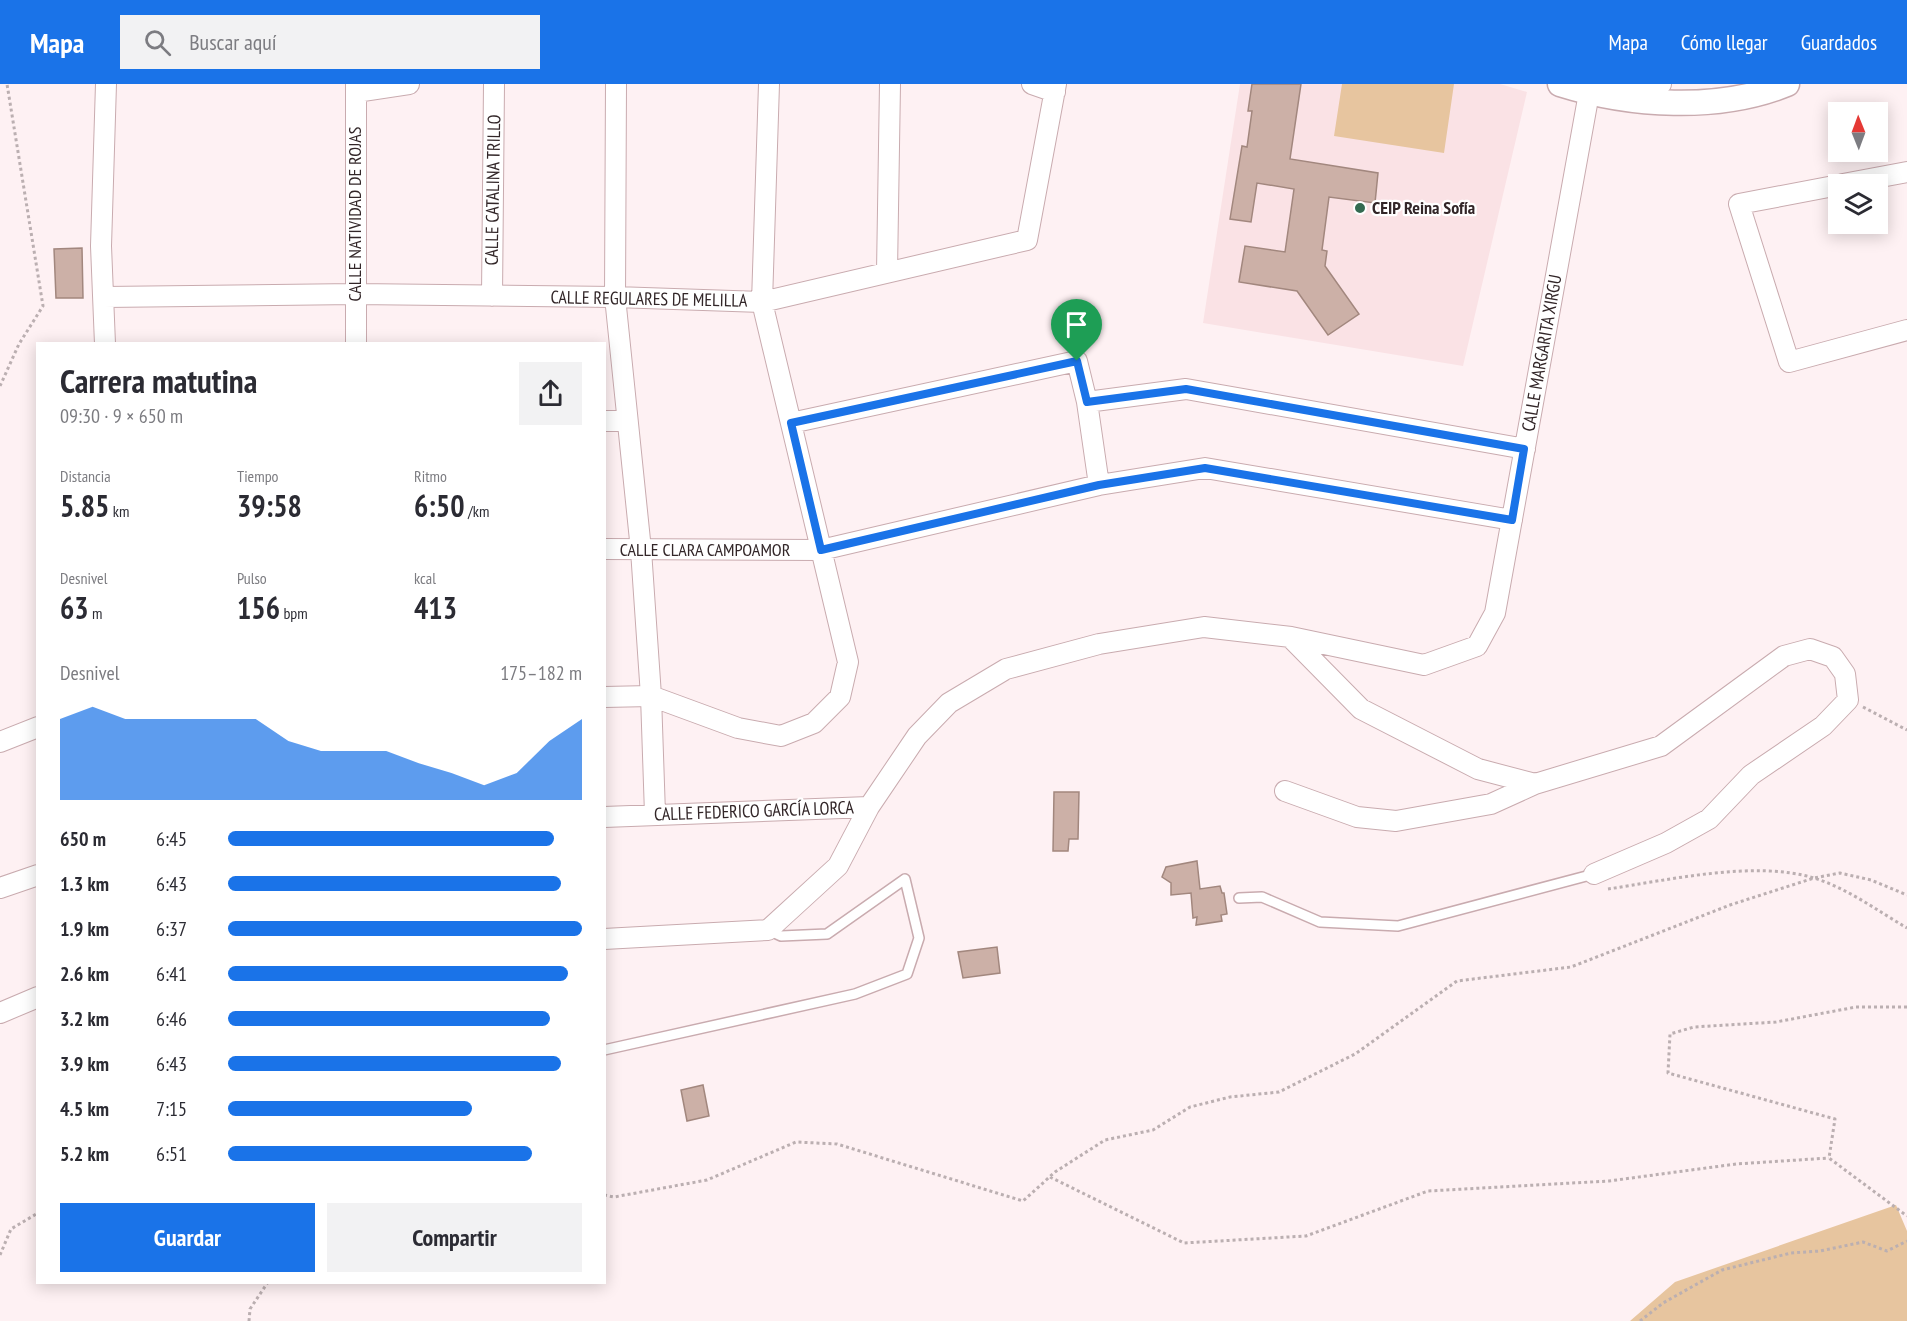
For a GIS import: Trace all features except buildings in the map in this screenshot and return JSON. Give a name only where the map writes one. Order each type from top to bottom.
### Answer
[{"type":"street","points":[[105,342],[105,297],[101,246],[106,84]]},
{"type":"street","points":[[356,88],[410,84]]},
{"type":"street","name":"CALLE CATALINA TRILLO","points":[[492,296],[494,84]]},
{"type":"street","points":[[616,84],[615,297],[641,550],[651,696],[655,814]]},
{"type":"street","points":[[606,697],[651,696],[738,728],[781,736],[814,723],[840,697],[848,662],[762,302],[769,84]]},
{"type":"street","points":[[887,272],[890,84]]},
{"type":"street","points":[[1032,84],[1056,88]]},
{"type":"street","points":[[1560,84],[1589,93],[1657,100],[1722,101],[1763,94],[1787,84]]},
{"type":"street","points":[[1589,93],[1636,90],[1661,84]]},
{"type":"street","points":[[1724,84],[1744,89],[1779,84]]},
{"type":"street","name":"CALLE NATIVIDAD DE ROJAS","points":[[356,88],[354,294],[356,342]]},
{"type":"street","name":"CALLE REGULARES DE MELILLA","points":[[105,297],[354,294],[615,297],[762,302],[1027,240],[1056,88]]},
{"type":"street","name":"CALLE MARGARITA XIRGU","points":[[1495,613],[1589,93]]},
{"type":"street","points":[[1888,176],[1907,172]]},
{"type":"street","points":[[1828,187],[1739,204],[1789,362],[1907,330]]},
{"type":"street","points":[[791,423],[1077,361],[1087,402],[1099,485]]},
{"type":"street","points":[[1087,402],[1186,389],[1524,449]]},
{"type":"street","points":[[606,421],[627,421]]},
{"type":"street","name":"CALLE CLARA CAMPOAMOR","points":[[606,549],[821,550],[1099,485],[1205,468],[1512,520]]},
{"type":"street","name":"CALLE FEDERICO GARCÍA LORCA","points":[[606,817],[869,807],[917,736],[949,703],[1006,669],[1099,644],[1204,627],[1291,637],[1424,664],[1477,646],[1495,613]]},
{"type":"street","points":[[1291,637],[1361,709],[1479,769],[1535,784]]},
{"type":"street","points":[[1285,790],[1357,817],[1396,821],[1491,804],[1535,784],[1661,746],[1784,656],[1810,649],[1833,657],[1845,674],[1848,700],[1823,726],[1752,775],[1709,819],[1666,843],[1593,874]]},
{"type":"street","points":[[0,742],[36,728]]},
{"type":"street","points":[[606,939],[768,930],[838,866],[869,807]]},
{"type":"street","points":[[0,888],[36,876]]},
{"type":"street","points":[[0,1013],[36,998]]},
{"type":"lane","points":[[1239,898],[1262,897],[1320,922],[1398,926],[1593,874]]},
{"type":"lane","points":[[606,1050],[855,994],[907,974],[919,938],[905,879],[827,934],[781,936],[768,930]]},
{"type":"path","points":[[0,386],[19,344],[43,306],[7,84]]},
{"type":"path","points":[[1848,700],[1907,730]]},
{"type":"path","points":[[1593,874],[1604,890],[1752,870],[1814,878],[1866,903],[1907,928]]},
{"type":"path","points":[[606,1195],[614,1197],[707,1180],[796,1142],[837,1144],[1023,1201],[1050,1177],[1105,1140],[1153,1130],[1190,1107],[1230,1097],[1279,1092],[1355,1054],[1457,981],[1571,967],[1730,905],[1814,878],[1840,873],[1871,880],[1907,895]]},
{"type":"path","points":[[1829,1158],[1835,1119],[1668,1073],[1670,1034],[1694,1027],[1776,1022],[1856,1007],[1907,1007]]},
{"type":"path","points":[[1050,1177],[1184,1243],[1306,1236],[1428,1191],[1609,1181],[1736,1164],[1829,1158],[1907,1216]]},
{"type":"path","points":[[0,1255],[11,1229],[36,1214]]},
{"type":"path","points":[[1640,1321],[1663,1303],[1722,1270],[1791,1253],[1820,1251],[1863,1242],[1887,1251],[1907,1240]]},
{"type":"path","points":[[249,1321],[250,1309],[267,1284]]},
{"type":"shaded area","name":"CEIP Reina Sofía","points":[[1240,84],[1500,84],[1527,92],[1463,366],[1203,323]]},
{"type":"shaded area","points":[[1342,84],[1454,84],[1444,153],[1334,136]]},
{"type":"shaded area","points":[[1896,1205],[1907,1231],[1907,1321],[1630,1321],[1675,1282]]},
{"type":"place","name":"CEIP Reina Sofía","points":[[1360,208]]},
{"type":"route","points":[[1077,361],[1087,402],[1186,389],[1524,449],[1512,520],[1205,468],[1099,485],[821,550],[791,423],[1077,361]]}]
